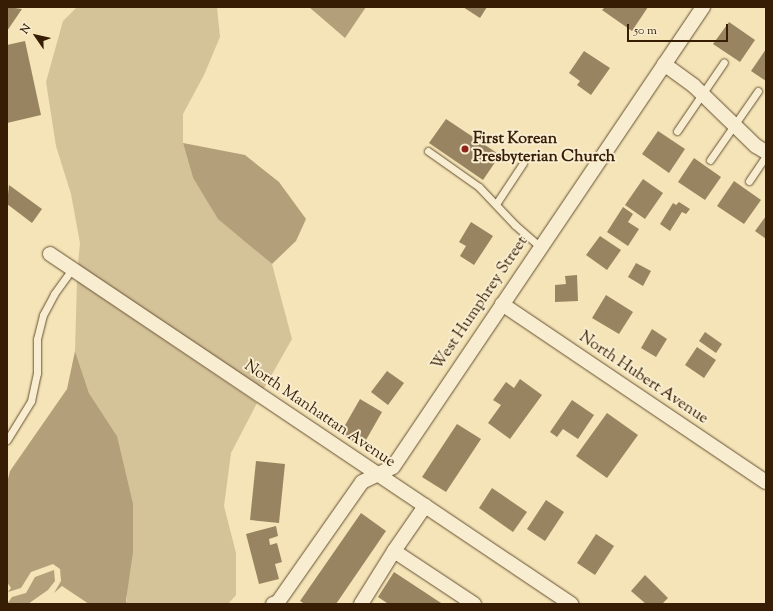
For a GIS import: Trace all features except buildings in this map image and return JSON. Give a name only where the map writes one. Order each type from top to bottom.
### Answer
[{"type":"street","name":"West Humphrey Street","points":[[272,604],[278,602],[362,482],[393,467],[703,7]]},
{"type":"street","points":[[664,64],[702,94],[735,125],[765,150]]},
{"type":"street","name":"North Manhattan Avenue","points":[[50,254],[571,604]]},
{"type":"street","name":"North Hubert Avenue","points":[[502,304],[766,482]]},
{"type":"street","points":[[361,604],[394,551],[425,506]]},
{"type":"street","points":[[394,551],[474,604]]},
{"type":"lane","points":[[677,131],[724,62]]},
{"type":"lane","points":[[710,160],[758,91]]},
{"type":"lane","points":[[749,181],[765,150]]},
{"type":"lane","points":[[428,151],[479,187],[514,225],[540,247]]},
{"type":"lane","points":[[496,204],[523,163]]},
{"type":"lane","points":[[7,440],[31,401],[37,373],[37,339],[43,315],[72,269]]},
{"type":"shaded area","points":[[77,7],[217,7],[220,37],[204,75],[183,114],[183,143],[193,178],[218,218],[272,264],[292,339],[263,390],[78,265],[80,243],[71,194],[56,146],[46,82],[63,21]]},
{"type":"shaded area","points":[[309,7],[366,7],[345,38]]},
{"type":"shaded area","points":[[183,143],[245,155],[279,182],[306,219],[296,241],[272,264],[218,219],[193,178]]},
{"type":"shaded area","points":[[77,281],[257,403],[231,453],[224,506],[236,553],[236,595],[228,604],[127,604],[117,436],[89,393],[75,351]]},
{"type":"shaded area","points":[[75,351],[89,393],[117,436],[133,504],[133,552],[126,600],[127,604],[89,604],[62,586],[54,593],[61,581],[60,569],[53,564],[31,572],[21,588],[8,592],[11,588],[7,582],[7,483],[10,471],[67,389]]},
{"type":"shaded area","points":[[54,570],[55,581],[48,590],[28,604],[7,604],[12,597],[26,593],[35,577]]},
{"type":"place","name":"First Korean Presbyterian Church","points":[[465,149]]}]
